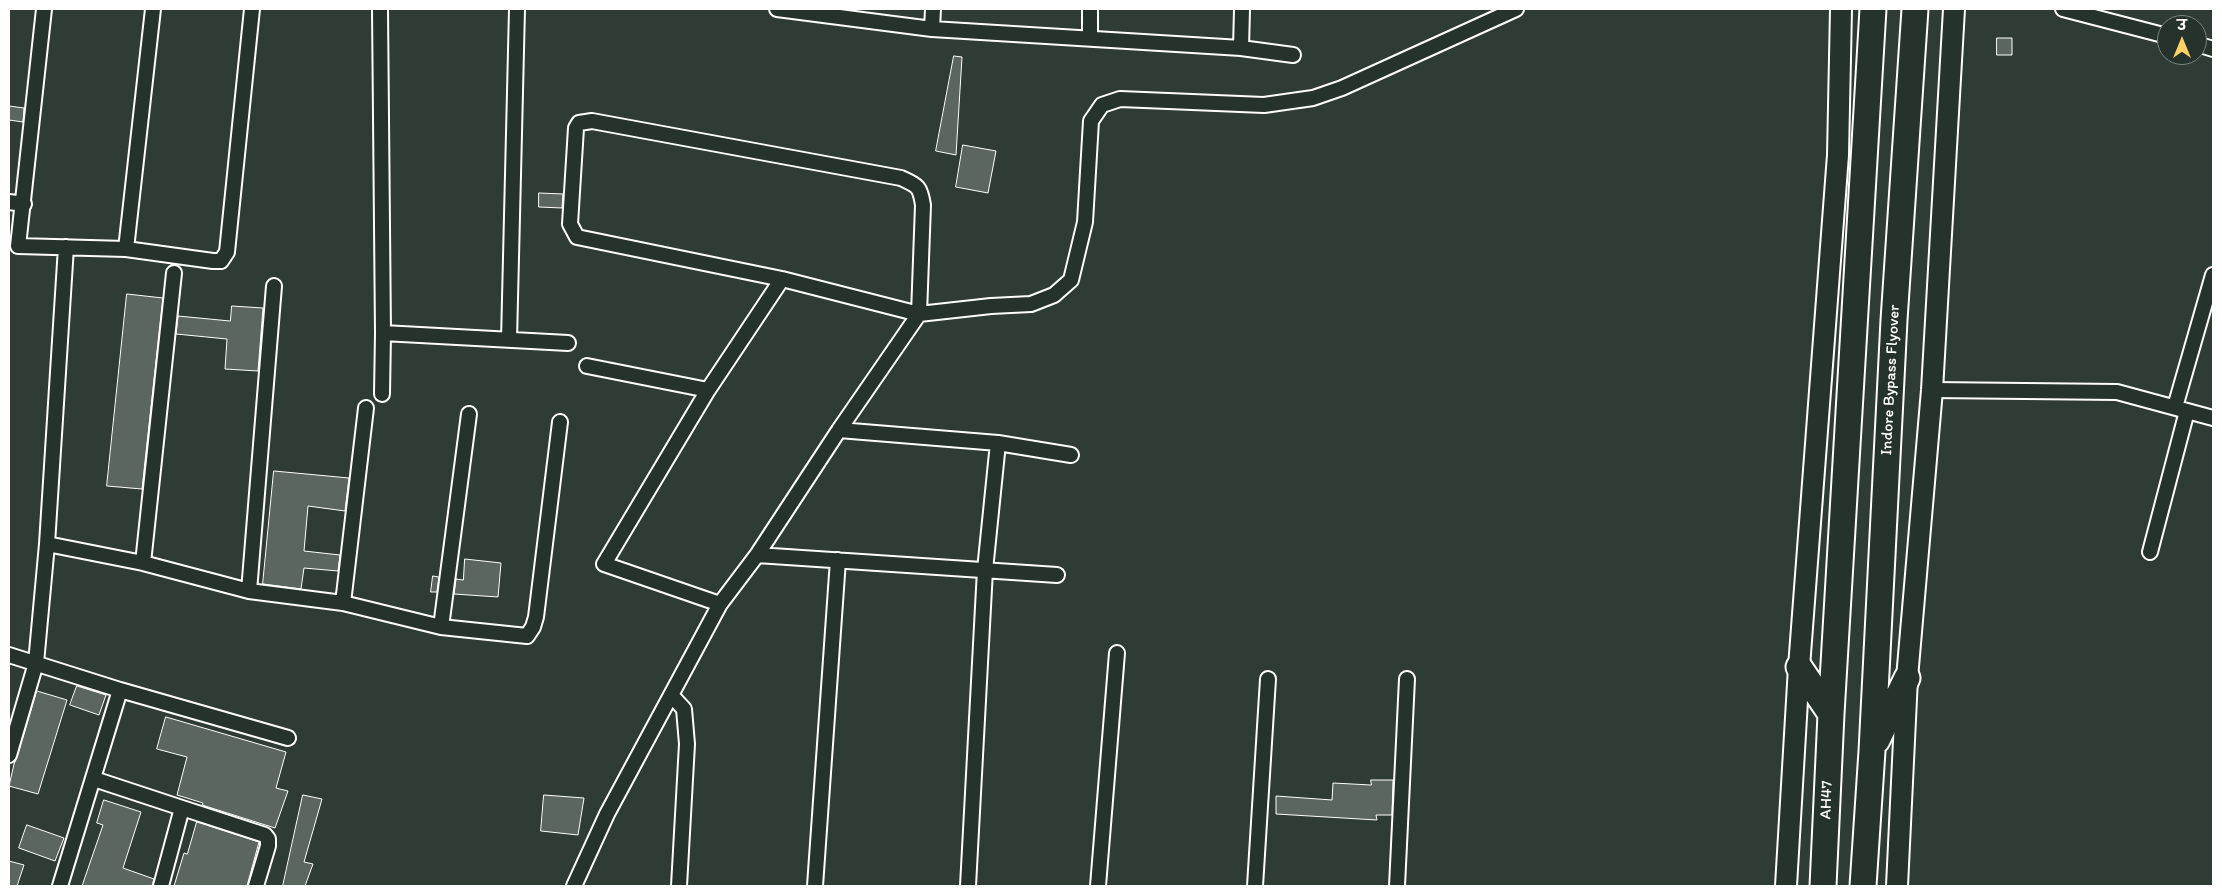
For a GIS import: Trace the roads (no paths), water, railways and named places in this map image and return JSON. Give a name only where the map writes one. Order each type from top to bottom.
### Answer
[{"type":"highway","points":[[1831,714],[1873,9]]},
{"type":"highway","name":"Indore Bypass Flyover","points":[[1872,751],[1894,320],[1915,9]]},
{"type":"highway","points":[[1799,667],[1831,714]]},
{"type":"highway","points":[[1863,886],[1872,751],[1907,678]]},
{"type":"highway","name":"AH47","points":[[1823,886],[1831,714]]},
{"type":"street","points":[[44,9],[24,204],[13,248],[66,246],[126,249],[212,261],[221,261],[227,252],[252,9]]},
{"type":"street","points":[[126,249],[153,9]]},
{"type":"street","points":[[380,9],[382,394]]},
{"type":"street","points":[[509,340],[517,9]]},
{"type":"street","points":[[777,9],[932,29],[1241,48],[1293,55]]},
{"type":"street","points":[[932,29],[933,9]]},
{"type":"street","points":[[1090,9],[1090,38]]},
{"type":"street","points":[[1241,48],[1242,9]]},
{"type":"street","points":[[574,886],[607,814],[720,604],[757,555],[838,430],[919,314],[923,205],[921,191],[917,185],[901,178],[592,121],[579,123],[576,128],[570,224],[577,237],[782,279],[919,314],[991,306],[1031,304],[1054,295],[1071,280],[1085,222],[1091,121],[1102,105],[1120,100],[1264,105],[1313,98],[1342,88],[1516,9]]},
{"type":"street","points":[[1786,886],[1799,667],[1838,155],[1841,9]]},
{"type":"street","points":[[1897,886],[1907,678],[1932,390],[1954,9]]},
{"type":"street","points":[[2063,9],[2157,33]]},
{"type":"street","points":[[9,202],[24,204]]},
{"type":"street","points":[[9,754],[36,664],[47,544],[66,246]]},
{"type":"street","points":[[144,562],[174,273]]},
{"type":"street","points":[[2150,552],[2180,409],[2213,275]]},
{"type":"street","points":[[720,604],[604,564],[708,390],[782,279]]},
{"type":"street","points":[[249,591],[274,286]]},
{"type":"street","points":[[383,333],[568,343]]},
{"type":"street","points":[[588,366],[708,390]]},
{"type":"street","points":[[1932,390],[2117,392],[2213,418]]},
{"type":"street","points":[[343,603],[366,408]]},
{"type":"street","points":[[441,628],[469,414]]},
{"type":"street","points":[[47,544],[144,562],[249,591],[343,603],[441,628],[528,636],[534,627],[560,422]]},
{"type":"street","points":[[838,430],[998,443],[1071,455]]},
{"type":"street","points":[[968,886],[985,570],[998,443]]},
{"type":"street","points":[[757,555],[1056,575]]},
{"type":"street","points":[[815,886],[838,560]]},
{"type":"street","points":[[1098,886],[1117,653]]},
{"type":"street","points":[[9,655],[120,690],[288,738]]},
{"type":"street","points":[[1255,886],[1268,679]]},
{"type":"street","points":[[1397,886],[1408,679]]},
{"type":"street","points":[[60,886],[120,690]]},
{"type":"street","points":[[671,695],[684,709],[687,744],[679,886]]},
{"type":"street","points":[[94,779],[265,835],[268,846],[256,886]]},
{"type":"street","points":[[161,886],[182,808]]}]
